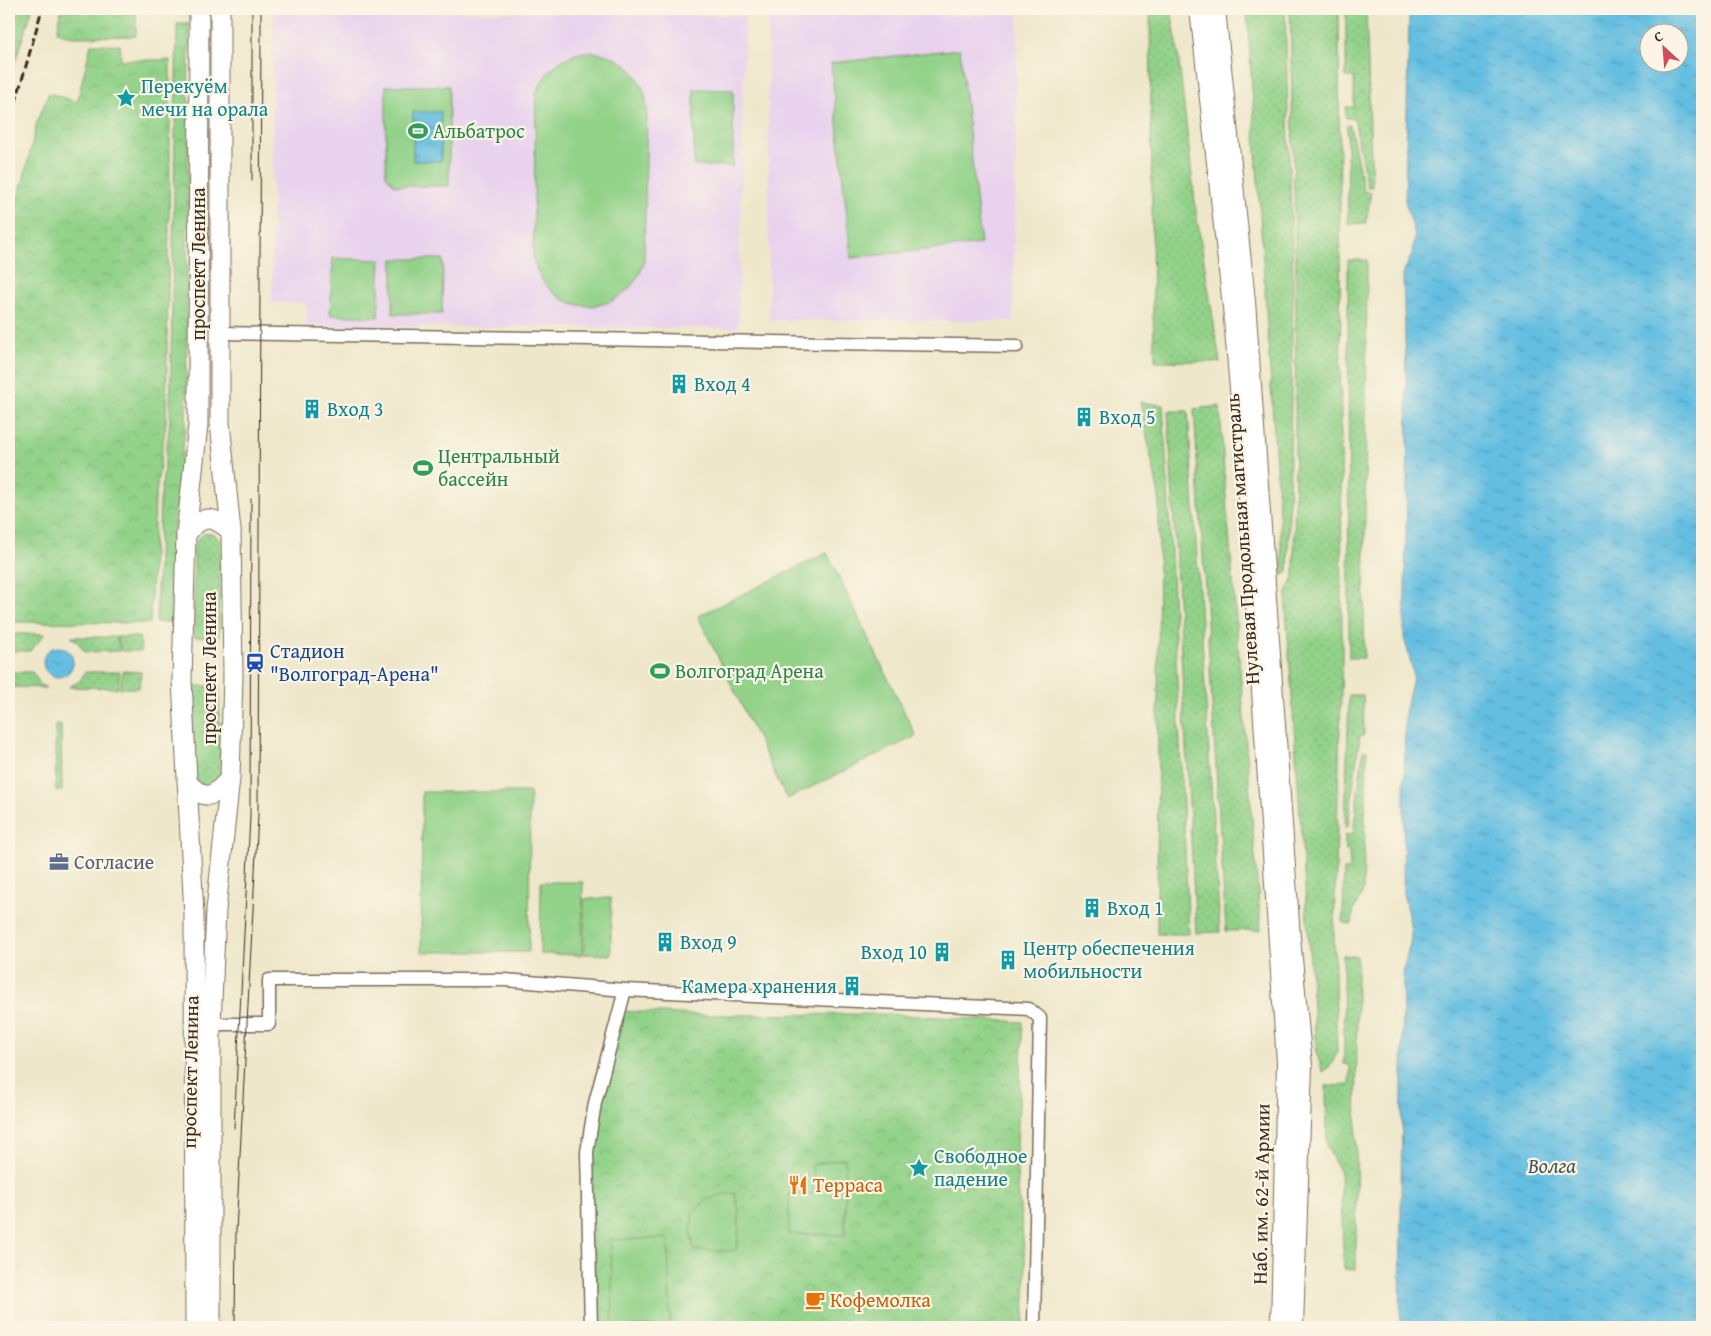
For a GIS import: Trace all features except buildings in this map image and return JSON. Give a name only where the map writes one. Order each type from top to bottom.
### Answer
[{"type":"main road","name":"проспект Ленина","points":[[195,1327],[194,915],[182,680],[186,534],[198,425],[199,9]]},
{"type":"main road","name":"проспект Ленина","points":[[211,1327],[211,1024],[216,910],[230,778],[233,659],[231,531],[220,423],[220,9]]},
{"type":"main road","name":"Нулевая Продольная магистраль","points":[[1199,9],[1232,307],[1294,1064]]},
{"type":"main road","name":"Нулевая Продольная магистраль","points":[[1216,9],[1246,301],[1290,917],[1294,1064]]},
{"type":"main road","points":[[186,534],[200,520],[209,518],[217,520],[231,531]]},
{"type":"main road","points":[[187,782],[199,793],[207,796],[213,795],[230,778]]},
{"type":"main road","name":"Наб. им. 62-й Армии","points":[[1280,1327],[1294,1064]]},
{"type":"main road","name":"Наб. им. 62-й Армии","points":[[1294,1064],[1294,1327]]},
{"type":"street","points":[[221,333],[1017,346]]},
{"type":"street","points":[[211,1024],[269,1024],[269,980],[506,980],[625,990],[1029,1009],[1040,1018],[1034,1327]]},
{"type":"street","points":[[591,1327],[587,1152],[595,1103],[625,990]]},
{"type":"shaded area","points":[[273,9],[745,16],[738,328],[306,326],[306,303],[272,303]]},
{"type":"shaded area","points":[[768,15],[1018,15],[1013,321],[769,320]]},
{"type":"green space","points":[[9,9],[32,10],[9,80]]},
{"type":"green space","points":[[1130,9],[1171,9],[1178,53],[1196,211],[1220,362],[1155,361],[1150,12],[1130,12]]},
{"type":"green space","points":[[1247,9],[1285,9],[1293,284],[1288,571],[1283,576]]},
{"type":"green space","points":[[1290,9],[1339,9],[1342,658],[1334,933],[1337,1052],[1332,1064],[1323,1072],[1316,1052],[1286,608],[1287,592],[1294,578],[1296,283]]},
{"type":"green space","points":[[1346,9],[1366,9],[1372,187],[1367,187],[1354,118],[1346,118],[1346,107],[1354,107],[1354,77],[1346,77]]},
{"type":"green space","points":[[61,11],[136,12],[136,36],[73,37],[57,32]]},
{"type":"green space","points":[[177,24],[189,24],[186,421],[173,533],[171,622],[156,622],[160,502],[170,421]]},
{"type":"green space","points":[[91,44],[120,45],[121,60],[170,60],[166,422],[155,500],[150,623],[9,622],[9,224],[24,178],[37,122],[49,93],[77,102]]},
{"type":"green space","points":[[960,49],[981,244],[851,258],[831,63]]},
{"type":"green space","points":[[585,52],[610,56],[629,68],[642,86],[647,110],[644,263],[634,283],[620,296],[604,304],[586,306],[569,302],[553,293],[541,278],[533,257],[536,95],[539,86],[554,66],[568,57]]},
{"type":"green space","name":"Альбатрос","points":[[386,86],[449,86],[449,186],[395,186],[386,175]]},
{"type":"green space","points":[[694,89],[733,90],[733,166],[694,166]]},
{"type":"green space","points":[[1347,125],[1350,125],[1364,192],[1371,192],[1366,223],[1348,224]]},
{"type":"green space","points":[[333,258],[381,260],[378,317],[330,315]]},
{"type":"green space","points":[[393,259],[443,259],[442,314],[393,314]]},
{"type":"green space","points":[[1348,260],[1367,260],[1364,658],[1349,658]]},
{"type":"green space","points":[[1140,402],[1163,405],[1189,934],[1157,934],[1159,496]]},
{"type":"green space","points":[[1220,406],[1261,930],[1226,931],[1194,409]]},
{"type":"green space","points":[[1168,411],[1188,411],[1220,932],[1196,933]]},
{"type":"green space","points":[[203,534],[215,535],[221,542],[219,637],[194,637],[194,544]]},
{"type":"green space","points":[[827,553],[916,736],[787,799],[698,616]]},
{"type":"green space","points":[[10,634],[45,634],[30,651],[9,651]]},
{"type":"green space","points":[[71,637],[116,637],[120,651],[85,652],[77,641]]},
{"type":"green space","points":[[117,637],[139,637],[142,651],[122,651]]},
{"type":"green space","points":[[123,671],[141,672],[139,688],[120,688]]},
{"type":"green space","points":[[9,672],[32,672],[41,685],[46,688],[11,687]]},
{"type":"green space","points":[[85,672],[120,672],[118,688],[69,687],[80,681]]},
{"type":"green space","points":[[192,686],[219,686],[220,780],[214,786],[204,786],[194,777]]},
{"type":"green space","points":[[1349,695],[1363,695],[1364,735],[1360,735],[1348,827],[1345,827]]},
{"type":"green space","points":[[55,725],[61,725],[62,791],[56,791]]},
{"type":"green space","points":[[1363,751],[1367,751],[1363,891],[1353,912],[1352,924],[1343,923],[1344,870],[1350,870],[1349,851],[1345,850],[1345,835],[1353,834]]},
{"type":"green space","points":[[422,792],[530,792],[529,952],[421,952]]},
{"type":"green space","points":[[541,882],[583,882],[582,955],[540,954]]},
{"type":"green space","points":[[611,898],[611,955],[584,954],[584,899]]},
{"type":"green space","points":[[1343,955],[1357,956],[1356,1270],[1344,1269],[1340,1173],[1327,1147],[1326,1086],[1350,1085],[1350,1065],[1344,1064]]},
{"type":"green space","points":[[622,1011],[699,1015],[886,1014],[1023,1022],[1016,1164],[1026,1270],[1024,1327],[596,1327],[588,1158]]},
{"type":"green space","points":[[845,1158],[845,1235],[789,1234],[789,1194],[813,1194],[814,1177],[812,1165]]},
{"type":"green space","points":[[735,1193],[739,1222],[736,1251],[694,1250],[691,1231],[693,1212],[712,1198]]},
{"type":"green space","points":[[668,1238],[670,1326],[613,1327],[611,1240]]},
{"type":"water","name":"Волга","points":[[1411,9],[1702,9],[1702,1327],[1400,1327],[1403,971],[1411,939],[1410,923],[1403,893],[1405,712],[1413,678],[1413,671],[1404,637],[1408,435],[1403,273],[1412,255],[1415,234],[1405,201],[1409,19]]},
{"type":"water","name":"Альбатрос","points":[[413,112],[441,112],[441,161],[413,161]]},
{"type":"water","points":[[58,647],[69,651],[73,662],[69,673],[58,677],[47,673],[43,662],[47,651]]},
{"type":"tram line","points":[[252,9],[252,181]]},
{"type":"tram line","points":[[235,1327],[236,1231],[258,815],[261,9]]},
{"type":"tram line","points":[[234,1128],[250,817],[251,499]]},
{"type":"railway","points":[[9,126],[42,9]]},
{"type":"place","name":"Перекуём мечи на орала","points":[[126,98]]},
{"type":"place","name":"Альбатрос","points":[[418,131]]},
{"type":"place","name":"Вход 4","points":[[679,384]]},
{"type":"place","name":"Вход 3","points":[[312,409]]},
{"type":"place","name":"Вход 5","points":[[1084,417]]},
{"type":"place","name":"Центральный бассейн","points":[[423,468]]},
{"type":"place","name":"Стадион \"Волгоград-Арена\"","points":[[255,663]]},
{"type":"place","name":"Волгоград Арена","points":[[660,671]]},
{"type":"place","name":"Согласие","points":[[59,862]]},
{"type":"place","name":"Вход 1","points":[[1092,908]]},
{"type":"place","name":"Вход 9","points":[[665,942]]},
{"type":"place","name":"Вход 10","points":[[942,952]]},
{"type":"place","name":"Центр обеспечения мобильности","points":[[1008,960]]},
{"type":"place","name":"Камера хранения","points":[[852,986]]},
{"type":"place","name":"Свободное падение","points":[[919,1168]]},
{"type":"place","name":"Терраса","points":[[798,1185]]},
{"type":"place","name":"Кофемолка","points":[[815,1300]]}]
